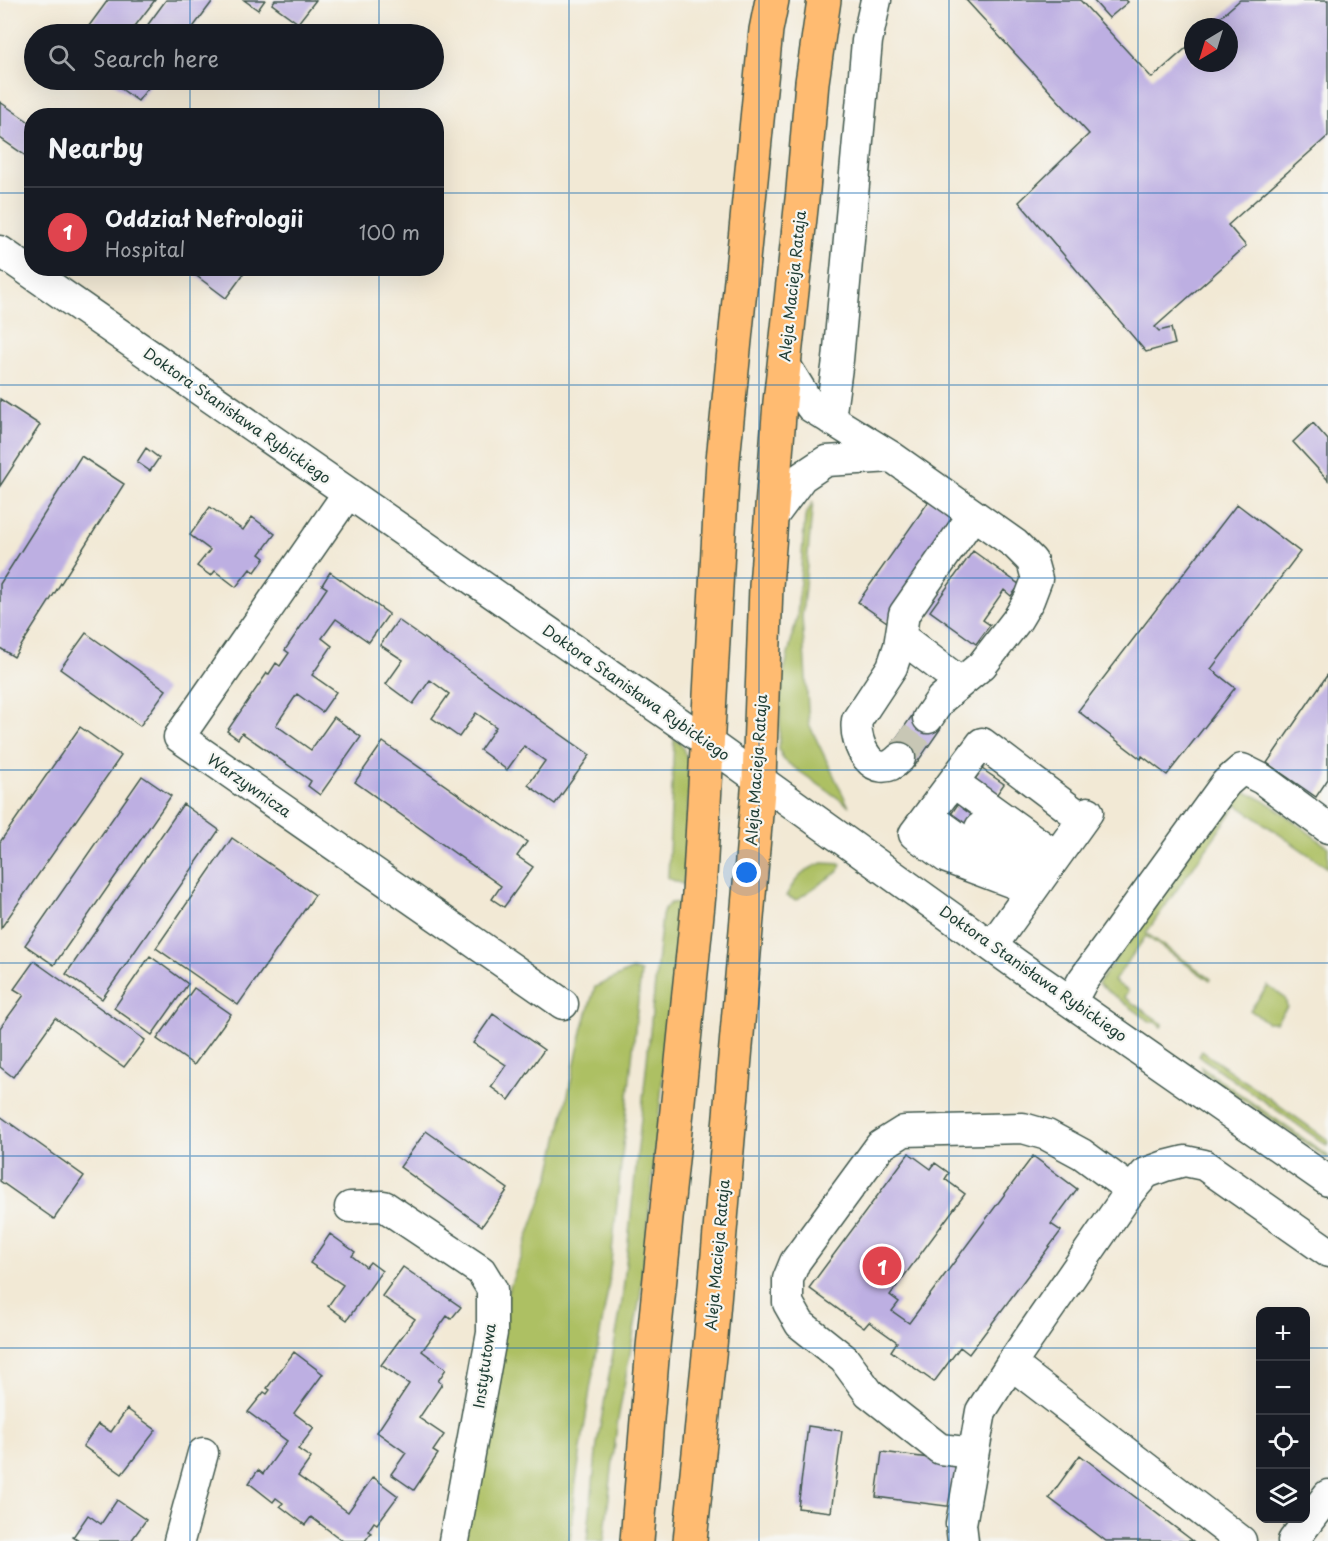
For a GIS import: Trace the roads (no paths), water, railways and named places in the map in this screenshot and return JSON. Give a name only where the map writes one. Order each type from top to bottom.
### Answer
[{"type":"main road","points":[[637,1541],[699,894],[723,460],[766,30],[772,0]]},
{"type":"main road","name":"Aleja Macieja Rataja","points":[[690,1541],[711,1336],[759,778],[766,586],[784,363],[812,82],[824,0]]},
{"type":"street","points":[[830,418],[838,360],[867,41],[876,0]]},
{"type":"street","name":"Doktora Stanisława Rybickiego","points":[[0,251],[24,268]]},
{"type":"street","name":"Doktora Stanisława Rybickiego","points":[[36,276],[759,778],[1071,1002],[1328,1181]]},
{"type":"street","points":[[784,363],[811,407],[892,457],[1015,544],[1032,561],[1037,579],[1029,600],[1017,620],[982,665],[941,699],[928,718]]},
{"type":"street","points":[[772,516],[802,477],[826,461],[892,457]]},
{"type":"street","name":"Warzywnicza","points":[[348,493],[179,737],[563,1004]]},
{"type":"street","points":[[900,758],[887,766],[876,766],[872,763],[865,754],[856,725],[859,715],[892,667],[901,637],[904,614],[973,515]]},
{"type":"street","points":[[901,637],[960,682]]},
{"type":"street","points":[[946,792],[982,743],[1062,849]]},
{"type":"street","points":[[1071,1002],[1083,980],[1226,783],[1242,769],[1262,779],[1328,828]]},
{"type":"street","points":[[946,792],[1062,849]]},
{"type":"street","points":[[946,792],[1062,849]]},
{"type":"street","points":[[992,946],[1062,849]]},
{"type":"street","points":[[973,1453],[940,1449],[869,1394],[844,1359],[800,1324],[788,1303],[788,1279],[795,1262],[880,1146],[904,1131],[1023,1128],[1047,1135],[1082,1154],[1131,1190]]},
{"type":"street","points":[[963,1541],[961,1524],[981,1411],[1131,1190],[1146,1173],[1185,1161],[1204,1165],[1328,1252]]},
{"type":"street","name":"Instytutowa","points":[[350,1207],[384,1206],[481,1271],[492,1289],[492,1333],[454,1541]]},
{"type":"street","points":[[1011,1364],[1241,1541]]},
{"type":"street","points":[[184,1540],[203,1453]]},
{"type":"street","points":[[1293,1541],[1328,1495]]},
{"type":"tunnel","points":[[900,758],[928,718]]},
{"type":"place","name":"Oddział Nefrologii","points":[[882,1266]]}]
